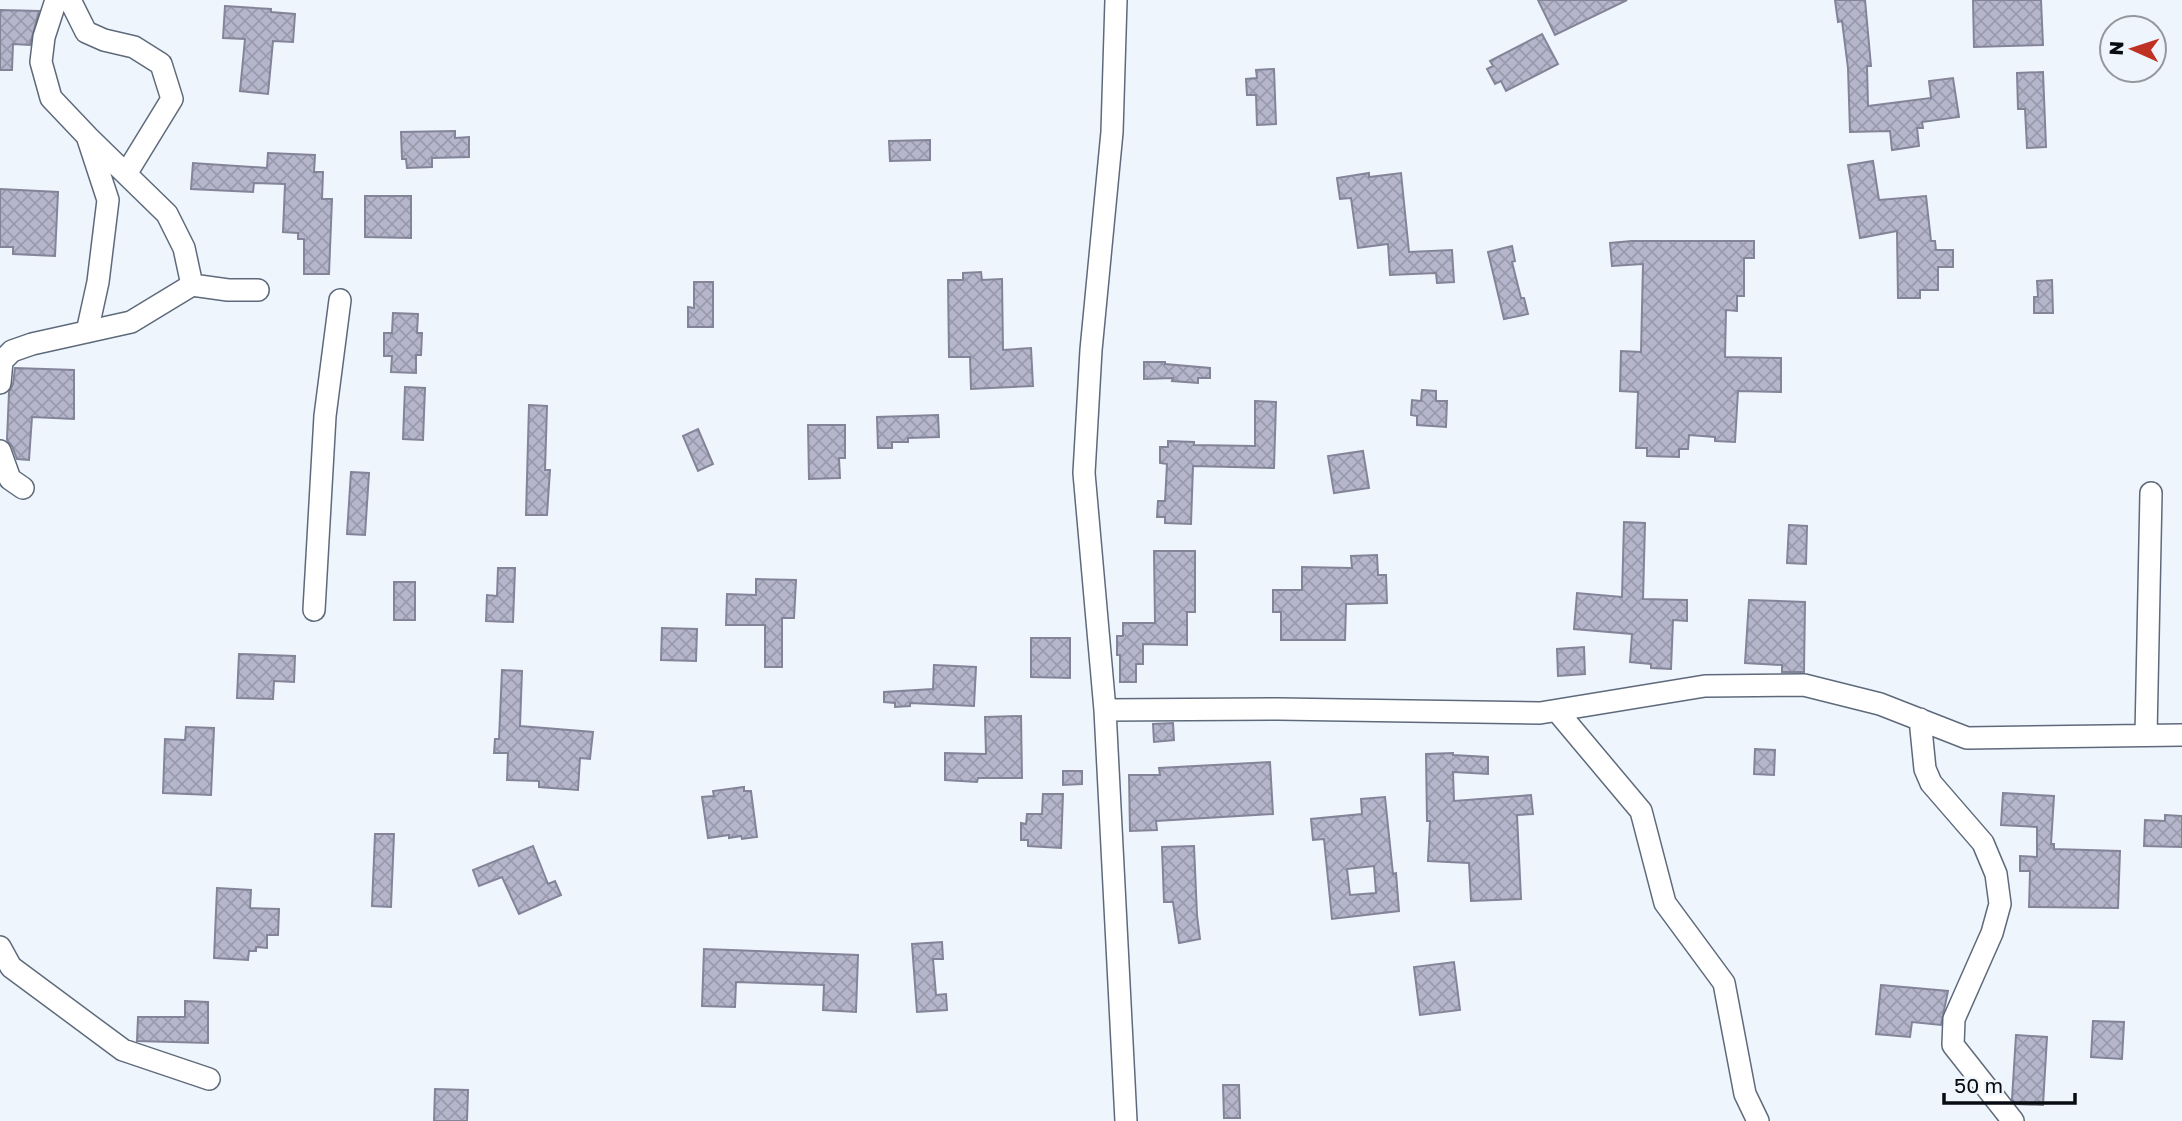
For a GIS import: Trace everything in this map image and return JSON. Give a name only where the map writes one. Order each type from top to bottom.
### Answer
[{"type":"street","points":[[56,0],[44,37],[41,62],[51,98],[167,214],[184,248],[192,285]]},
{"type":"street","points":[[70,0],[86,32],[104,40],[134,47],[161,64],[172,100],[126,174]]},
{"type":"street","points":[[1116,0],[1112,132],[1091,350],[1084,473],[1105,710],[1126,1121]]},
{"type":"street","points":[[87,332],[98,282],[108,200],[88,137]]},
{"type":"street","points":[[0,383],[2,361],[12,351],[131,322],[192,285],[228,290],[258,290]]},
{"type":"street","points":[[314,610],[325,416],[340,300]]},
{"type":"street","points":[[0,451],[10,479],[23,488]]},
{"type":"street","points":[[2146,735],[2151,493]]},
{"type":"street","points":[[1105,710],[1278,709],[1540,713],[1705,686],[1804,685],[1880,704],[1967,738],[2182,736]]},
{"type":"street","points":[[1557,711],[1641,811],[1665,903],[1724,983],[1745,1094],[1758,1121]]},
{"type":"street","points":[[1920,719],[1925,769],[1931,783],[1983,844],[1996,874],[2000,904],[1992,933],[1955,1019],[1953,1045],[2013,1121]]},
{"type":"street","points":[[0,947],[11,967],[123,1050],[209,1079]]},
{"type":"building","points":[[1538,0],[1627,0],[1555,35]]},
{"type":"building","points":[[1835,0],[1865,0],[1871,66],[1867,66],[1868,106],[1931,98],[1929,81],[1953,78],[1959,117],[1922,122],[1923,128],[1917,128],[1919,146],[1892,150],[1890,131],[1850,132],[1848,68],[1842,21],[1838,22]]},
{"type":"building","points":[[1973,0],[2041,0],[2043,45],[1974,47]]},
{"type":"building","points":[[225,6],[271,9],[271,12],[295,14],[293,42],[273,41],[268,94],[240,91],[245,39],[223,38]]},
{"type":"building","points":[[0,10],[39,11],[30,45],[13,44],[12,70],[0,70]]},
{"type":"building","points":[[1542,34],[1558,64],[1506,91],[1501,81],[1495,84],[1487,69],[1493,66],[1490,61]]},
{"type":"building","points":[[1274,69],[1276,124],[1257,125],[1256,95],[1247,95],[1246,79],[1257,78],[1256,70]]},
{"type":"building","points":[[2043,72],[2046,147],[2027,148],[2025,109],[2018,109],[2017,73]]},
{"type":"building","points":[[455,131],[455,138],[469,137],[469,157],[432,158],[432,167],[407,168],[406,159],[402,159],[401,132]]},
{"type":"building","points":[[930,140],[930,160],[890,161],[889,141]]},
{"type":"building","points":[[268,153],[315,155],[314,172],[323,172],[322,199],[332,199],[329,274],[304,274],[304,239],[298,239],[298,233],[283,232],[285,184],[254,183],[253,192],[191,189],[193,163],[267,168]]},
{"type":"building","points":[[1873,161],[1879,200],[1926,196],[1931,241],[1935,241],[1936,250],[1953,250],[1953,267],[1938,267],[1938,290],[1920,290],[1920,298],[1898,298],[1897,231],[1860,238],[1848,165]]},
{"type":"building","points":[[1369,173],[1369,177],[1401,173],[1409,252],[1452,250],[1454,282],[1437,283],[1436,273],[1390,275],[1388,244],[1358,248],[1351,198],[1340,199],[1337,178]]},
{"type":"building","points":[[0,189],[58,192],[55,256],[13,254],[13,247],[0,247]]},
{"type":"building","points":[[365,196],[411,196],[411,238],[365,237]]},
{"type":"building","points":[[1754,241],[1754,258],[1744,258],[1744,296],[1737,296],[1737,311],[1726,310],[1725,357],[1781,358],[1781,392],[1738,391],[1735,442],[1689,435],[1688,449],[1679,449],[1679,457],[1647,456],[1647,448],[1636,448],[1638,392],[1620,391],[1621,351],[1641,352],[1643,264],[1612,266],[1610,243]]},
{"type":"building","points":[[1512,246],[1515,261],[1512,262],[1528,314],[1504,319],[1488,252]]},
{"type":"building","points":[[981,272],[982,280],[1002,279],[1003,350],[1031,348],[1033,386],[971,389],[970,357],[949,357],[948,280],[963,280],[963,273]]},
{"type":"building","points":[[2052,280],[2053,313],[2034,313],[2034,297],[2038,297],[2037,281]]},
{"type":"building","points":[[694,282],[713,282],[713,327],[688,327],[688,307],[694,308]]},
{"type":"building","points":[[393,313],[418,314],[417,333],[422,333],[421,355],[416,355],[416,373],[391,372],[392,356],[384,356],[384,333],[392,333]]},
{"type":"building","points":[[1144,362],[1210,368],[1210,378],[1198,378],[1198,383],[1172,381],[1173,378],[1144,379]]},
{"type":"building","points":[[15,368],[74,370],[74,419],[32,417],[29,460],[17,459],[7,440],[9,392]]},
{"type":"building","points":[[405,387],[425,388],[423,440],[403,439]]},
{"type":"building","points":[[1422,390],[1436,391],[1436,401],[1447,401],[1446,427],[1417,425],[1417,416],[1411,415],[1412,400],[1421,401]]},
{"type":"building","points":[[1255,401],[1276,402],[1274,468],[1193,466],[1191,524],[1165,523],[1165,517],[1157,517],[1158,501],[1165,501],[1167,464],[1160,463],[1160,447],[1168,447],[1168,441],[1194,442],[1194,445],[1255,446]]},
{"type":"building","points":[[529,405],[547,406],[545,470],[550,470],[547,515],[526,515]]},
{"type":"building","points":[[938,415],[939,437],[908,438],[908,442],[892,442],[892,448],[878,448],[877,417]]},
{"type":"building","points":[[808,425],[845,425],[845,458],[839,458],[840,478],[809,479]]},
{"type":"building","points":[[698,429],[713,464],[698,471],[683,436]]},
{"type":"building","points":[[1363,451],[1369,488],[1334,493],[1328,456]]},
{"type":"building","points":[[351,472],[369,473],[365,535],[347,534]]},
{"type":"building","points":[[1624,522],[1645,523],[1643,599],[1687,600],[1687,621],[1673,620],[1671,669],[1651,668],[1651,664],[1630,662],[1632,634],[1574,629],[1577,593],[1622,597]]},
{"type":"building","points":[[1789,525],[1807,526],[1806,564],[1787,563]]},
{"type":"building","points":[[1154,551],[1195,551],[1195,612],[1187,612],[1187,645],[1143,644],[1143,664],[1136,664],[1136,682],[1120,682],[1117,636],[1123,636],[1123,623],[1155,623]]},
{"type":"building","points":[[1377,555],[1378,575],[1386,575],[1387,603],[1346,604],[1345,640],[1281,640],[1281,612],[1273,612],[1273,590],[1302,590],[1302,567],[1352,568],[1351,556]]},
{"type":"building","points":[[498,568],[515,568],[513,622],[486,621],[487,595],[497,596]]},
{"type":"building","points":[[756,579],[796,580],[794,618],[782,618],[782,667],[765,667],[765,625],[726,625],[727,594],[756,595]]},
{"type":"building","points":[[394,582],[415,582],[415,620],[394,620]]},
{"type":"building","points":[[1749,600],[1805,602],[1804,672],[1782,672],[1782,665],[1745,663]]},
{"type":"building","points":[[662,628],[697,629],[696,661],[661,660]]},
{"type":"building","points":[[1031,638],[1070,638],[1070,678],[1031,677]]},
{"type":"building","points":[[1584,647],[1585,674],[1558,676],[1557,649]]},
{"type":"building","points":[[239,654],[295,656],[294,682],[274,681],[273,699],[237,698]]},
{"type":"building","points":[[934,665],[976,667],[974,706],[910,703],[910,706],[895,707],[895,703],[884,702],[884,692],[933,689]]},
{"type":"building","points":[[502,670],[522,671],[520,726],[593,732],[590,759],[580,758],[578,790],[539,787],[539,781],[507,780],[508,753],[494,753],[495,739],[499,739]]},
{"type":"building","points":[[1021,716],[1022,778],[978,778],[977,782],[945,780],[945,753],[986,754],[985,717]]},
{"type":"building","points":[[1173,723],[1174,740],[1154,742],[1153,724]]},
{"type":"building","points":[[186,727],[214,728],[211,795],[163,793],[165,739],[185,740]]},
{"type":"building","points":[[1755,749],[1775,750],[1774,775],[1754,774]]},
{"type":"building","points":[[1453,753],[1488,757],[1488,774],[1453,772],[1454,801],[1531,795],[1533,814],[1517,815],[1521,899],[1471,901],[1469,863],[1428,861],[1430,821],[1427,821],[1426,754]]},
{"type":"building","points":[[1270,762],[1273,814],[1156,821],[1157,830],[1130,831],[1129,775],[1160,775],[1159,768]]},
{"type":"building","points":[[1063,771],[1082,771],[1082,784],[1063,785]]},
{"type":"building","points":[[744,787],[744,791],[751,791],[757,837],[742,839],[741,836],[729,838],[729,835],[708,838],[702,797],[714,796],[713,791]]},
{"type":"building","points":[[2003,793],[2054,796],[2051,844],[2054,844],[2054,849],[2120,851],[2118,908],[2029,907],[2030,871],[2020,871],[2020,856],[2037,857],[2037,827],[2001,825]]},
{"type":"building","points":[[1043,794],[1063,794],[1061,848],[1028,846],[1028,840],[1021,840],[1021,823],[1026,824],[1027,814],[1042,814]]},
{"type":"building","points":[[1385,797],[1399,911],[1332,919],[1324,839],[1313,840],[1311,819],[1362,814],[1361,799]],"holes":[[[1374,866],[1376,893],[1350,895],[1347,869]]]},
{"type":"building","points":[[2165,815],[2182,816],[2182,847],[2144,846],[2145,820],[2165,821]]},
{"type":"building","points":[[375,834],[394,834],[391,907],[372,906]]},
{"type":"building","points":[[533,846],[548,884],[555,881],[561,895],[519,914],[502,877],[479,886],[473,870]]},
{"type":"building","points":[[1194,846],[1200,939],[1179,943],[1173,902],[1164,902],[1162,847]]},
{"type":"building","points":[[217,888],[251,890],[250,908],[279,909],[278,935],[267,935],[267,948],[256,947],[256,951],[249,951],[248,960],[214,958]]},
{"type":"building","points":[[942,942],[943,959],[933,959],[936,995],[946,994],[947,1010],[917,1012],[912,944]]},
{"type":"building","points":[[704,949],[858,955],[856,1012],[823,1010],[824,985],[736,982],[735,1007],[702,1006]]},
{"type":"building","points":[[1454,962],[1460,1010],[1420,1015],[1414,967]]},
{"type":"building","points":[[1881,985],[1948,991],[1941,1025],[1912,1022],[1910,1037],[1876,1034]]},
{"type":"building","points":[[185,1001],[208,1002],[208,1043],[137,1041],[138,1017],[185,1017]]},
{"type":"building","points":[[2093,1021],[2124,1022],[2122,1059],[2091,1057]]},
{"type":"building","points":[[2016,1035],[2047,1037],[2043,1105],[2016,1104],[2012,1099]]},
{"type":"building","points":[[1223,1085],[1239,1085],[1240,1118],[1224,1118]]},
{"type":"building","points":[[435,1089],[468,1090],[467,1121],[434,1121]]}]
